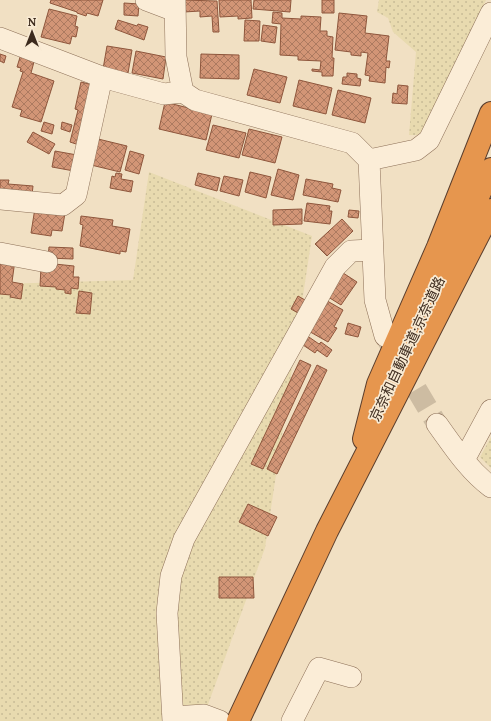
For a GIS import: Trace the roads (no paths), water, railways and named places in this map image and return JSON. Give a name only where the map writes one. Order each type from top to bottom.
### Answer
[{"type":"highway","points":[[362,446],[378,384],[438,247],[491,113]]},
{"type":"highway","name":"京奈和自動車道;京奈道路","points":[[327,531],[362,446],[491,169]]},
{"type":"highway","name":"京奈和自動車道;京奈道路","points":[[238,721],[327,531],[491,210]]},
{"type":"highway","points":[[467,258],[491,218]]},
{"type":"street","points":[[146,0],[175,5],[176,57],[183,92]]},
{"type":"street","points":[[369,160],[416,150],[429,140],[491,13]]},
{"type":"street","points":[[0,38],[102,77],[164,94],[183,92],[195,100],[352,143],[369,160],[375,300],[385,336]]},
{"type":"street","points":[[0,199],[63,205],[76,195],[102,77]]},
{"type":"street","points":[[220,721],[204,715],[173,719],[167,613],[171,576],[184,538],[335,267],[351,251],[372,250]]},
{"type":"street","points":[[0,253],[47,262]]},
{"type":"street","points":[[464,460],[491,410]]},
{"type":"street","points":[[437,424],[464,460],[485,483],[491,487]]},
{"type":"street","points":[[292,721],[319,668],[351,677]]},
{"type":"tunnel","points":[[385,336],[437,424]]}]
